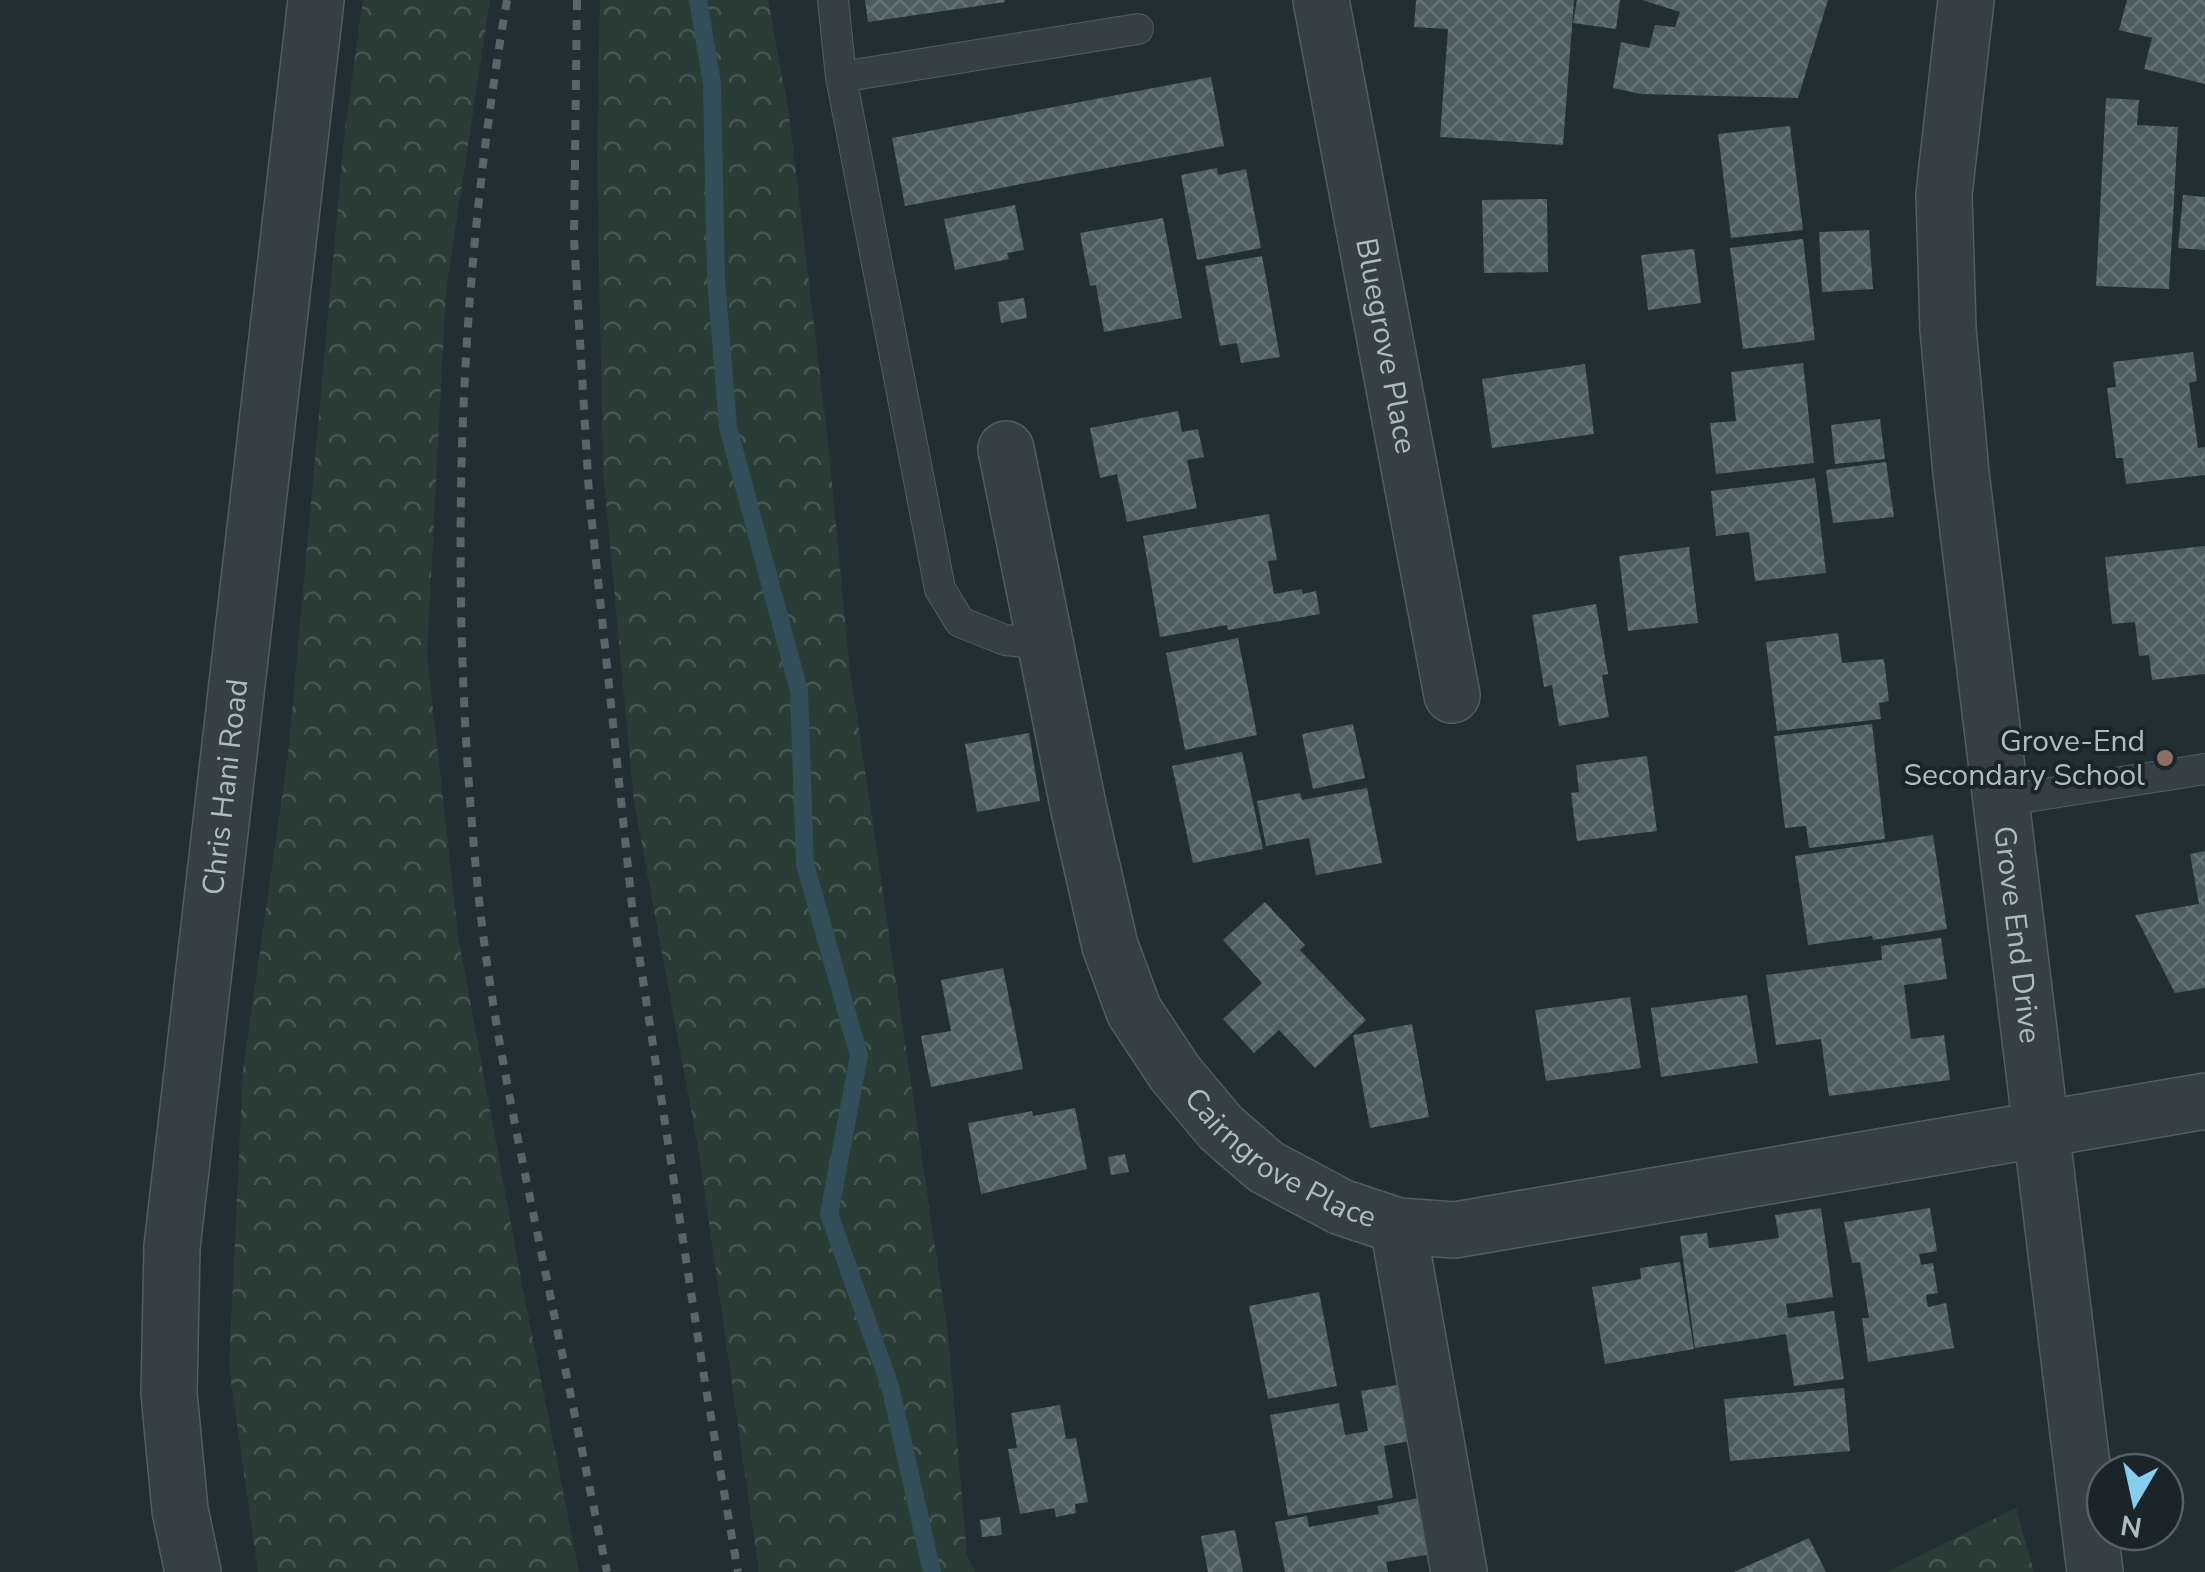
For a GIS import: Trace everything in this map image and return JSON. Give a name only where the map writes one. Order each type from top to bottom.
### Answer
[{"type":"street","name":"Chris Hani Road","points":[[192,1572],[180,1510],[169,1393],[172,1247],[316,0]]},
{"type":"street","name":"Bluegrove Place","points":[[1321,0],[1452,695]]},
{"type":"street","name":"Grove End Drive","points":[[1966,0],[1944,194],[1948,329],[1961,473],[2094,1572]]},
{"type":"street","name":"Cairngrove Place","points":[[1006,448],[1106,926],[1134,1010],[1175,1072],[1210,1114],[1266,1167],[1342,1207],[1398,1226],[1455,1230],[2205,1101]]},
{"type":"street","points":[[1398,1226],[1458,1572]]},
{"type":"lane","points":[[834,0],[840,77],[940,589],[960,622],[1005,640],[1045,644]]},
{"type":"lane","points":[[840,77],[1138,28]]},
{"type":"lane","points":[[2000,801],[2205,770]]},
{"type":"green space","points":[[363,0],[490,0],[446,290],[427,654],[458,935],[579,1572],[258,1572],[229,1367],[243,1070],[288,755],[345,128]]},
{"type":"green space","points":[[600,0],[768,0],[789,114],[828,442],[849,662],[948,1335],[967,1555],[975,1572],[759,1572],[699,1153],[634,802],[603,471],[597,157]]},
{"type":"green space","points":[[2016,1508],[2034,1572],[1887,1572]]},
{"type":"building","points":[[865,0],[1005,0],[1005,2],[868,22]]},
{"type":"building","points":[[1416,0],[1574,0],[1563,145],[1440,137],[1448,29],[1414,27]]},
{"type":"building","points":[[1577,0],[1620,0],[1616,29],[1573,23]]},
{"type":"building","points":[[1642,0],[1828,0],[1798,98],[1641,94],[1613,88],[1621,42],[1649,48],[1655,25],[1675,27],[1680,12]]},
{"type":"building","points":[[2127,0],[2205,0],[2205,84],[2144,69],[2152,38],[2119,30]]},
{"type":"building","points":[[1211,77],[1224,146],[905,206],[892,138]]},
{"type":"building","points":[[2106,98],[2139,100],[2137,125],[2178,127],[2169,289],[2096,286]]},
{"type":"building","points":[[1790,126],[1803,230],[1731,238],[1718,134]]},
{"type":"building","points":[[1217,168],[1218,175],[1246,169],[1261,248],[1197,260],[1181,175]]},
{"type":"building","points":[[2183,195],[2205,197],[2205,250],[2178,248]]},
{"type":"building","points":[[1547,199],[1548,272],[1484,273],[1482,200]]},
{"type":"building","points":[[1015,205],[1024,250],[1007,253],[1009,259],[955,270],[944,219]]},
{"type":"building","points":[[1163,218],[1182,318],[1104,332],[1096,285],[1090,286],[1080,233]]},
{"type":"building","points":[[1869,230],[1873,289],[1822,292],[1819,232]]},
{"type":"building","points":[[1803,239],[1815,340],[1743,349],[1730,248]]},
{"type":"building","points":[[1694,249],[1701,303],[1648,310],[1641,255]]},
{"type":"building","points":[[1262,256],[1280,357],[1241,363],[1237,343],[1220,346],[1205,266]]},
{"type":"building","points":[[1024,298],[1027,318],[1001,323],[998,302]]},
{"type":"building","points":[[2193,352],[2197,381],[2189,383],[2198,448],[2205,447],[2205,475],[2126,484],[2123,458],[2116,458],[2107,388],[2116,387],[2113,362]]},
{"type":"building","points":[[1803,363],[1814,463],[1716,474],[1710,423],[1736,421],[1731,372]]},
{"type":"building","points":[[1585,364],[1594,434],[1492,448],[1482,379]]},
{"type":"building","points":[[1178,411],[1182,432],[1198,429],[1204,457],[1187,460],[1197,508],[1127,522],[1117,474],[1100,478],[1090,428]]},
{"type":"building","points":[[1880,419],[1885,459],[1835,464],[1831,425]]},
{"type":"building","points":[[1886,462],[1894,517],[1833,523],[1826,470]]},
{"type":"building","points":[[1815,478],[1826,573],[1755,581],[1749,532],[1716,536],[1711,491]]},
{"type":"building","points":[[1269,514],[1277,560],[1268,561],[1274,594],[1316,591],[1320,614],[1160,637],[1143,536]]},
{"type":"building","points":[[2205,546],[2205,674],[2152,680],[2149,655],[2139,656],[2135,622],[2112,624],[2105,557]]},
{"type":"building","points":[[1689,547],[1698,623],[1628,631],[1619,556]]},
{"type":"building","points":[[1596,604],[1608,674],[1602,675],[1609,717],[1559,726],[1552,685],[1544,687],[1532,615]]},
{"type":"building","points":[[1838,633],[1842,663],[1884,659],[1889,701],[1879,703],[1881,719],[1777,731],[1766,642]]},
{"type":"building","points":[[1238,638],[1257,735],[1185,750],[1166,653]]},
{"type":"building","points":[[1353,724],[1365,778],[1313,789],[1302,734]]},
{"type":"building","points":[[1872,724],[1885,839],[1809,848],[1806,826],[1785,828],[1774,736]]},
{"type":"building","points":[[1029,733],[1040,801],[977,812],[965,744]]},
{"type":"building","points":[[1242,752],[1263,849],[1193,863],[1172,766]]},
{"type":"building","points":[[1647,756],[1657,831],[1577,841],[1571,793],[1579,792],[1576,765]]},
{"type":"building","points":[[1367,788],[1382,863],[1316,875],[1309,838],[1266,846],[1257,801],[1300,793],[1302,800]]},
{"type":"building","points":[[1933,835],[1947,929],[1808,945],[1795,856]]},
{"type":"building","points":[[2205,851],[2205,988],[2175,993],[2135,915],[2199,904],[2190,854]]},
{"type":"building","points":[[1265,902],[1305,945],[1300,950],[1366,1020],[1315,1068],[1279,1030],[1254,1053],[1223,1019],[1262,983],[1223,940]]},
{"type":"building","points":[[1941,938],[1947,979],[1904,985],[1911,1039],[1944,1035],[1950,1080],[1829,1096],[1821,1039],[1776,1045],[1766,975],[1882,960],[1881,946]]},
{"type":"building","points":[[1003,968],[1023,1069],[931,1087],[921,1036],[951,1031],[941,980]]},
{"type":"building","points":[[1747,995],[1758,1063],[1661,1077],[1651,1008]]},
{"type":"building","points":[[1630,997],[1641,1068],[1546,1081],[1535,1010]]},
{"type":"building","points":[[1412,1024],[1429,1117],[1370,1128],[1353,1035]]},
{"type":"building","points":[[1075,1108],[1087,1169],[981,1194],[968,1123]]},
{"type":"building","points":[[1125,1154],[1129,1172],[1111,1175],[1108,1157]]},
{"type":"building","points":[[1821,1208],[1833,1297],[1786,1304],[1788,1318],[1834,1311],[1844,1379],[1794,1386],[1786,1334],[1695,1348],[1680,1236],[1707,1233],[1709,1248],[1779,1238],[1775,1215]]},
{"type":"building","points":[[1930,1208],[1937,1251],[1919,1254],[1921,1265],[1933,1263],[1938,1293],[1926,1295],[1928,1307],[1946,1303],[1954,1348],[1868,1362],[1862,1318],[1869,1318],[1860,1262],[1852,1263],[1844,1222]]},
{"type":"building","points":[[1680,1262],[1694,1349],[1605,1364],[1592,1287],[1641,1279],[1640,1268]]},
{"type":"building","points":[[1319,1292],[1337,1386],[1268,1399],[1249,1306]]},
{"type":"building","points":[[1409,1383],[1419,1439],[1384,1446],[1393,1498],[1288,1516],[1270,1415],[1339,1403],[1345,1435],[1368,1431],[1361,1391]]},
{"type":"building","points":[[1844,1388],[1850,1451],[1730,1461],[1724,1399]]},
{"type":"building","points":[[1060,1405],[1066,1439],[1076,1438],[1088,1502],[1075,1504],[1076,1513],[1056,1517],[1054,1508],[1020,1514],[1008,1449],[1017,1448],[1011,1413]]},
{"type":"building","points":[[1430,1496],[1441,1552],[1386,1562],[1388,1572],[1285,1572],[1275,1522],[1307,1516],[1309,1527],[1379,1514],[1377,1506]]},
{"type":"building","points":[[1000,1517],[1002,1535],[982,1537],[980,1520]]},
{"type":"building","points":[[1235,1530],[1243,1572],[1208,1572],[1201,1536]]},
{"type":"building","points":[[1809,1538],[1826,1572],[1734,1572]]},
{"type":"waterway","points":[[698,0],[712,84],[716,279],[728,427],[799,691],[805,864],[859,1056],[829,1214],[890,1386],[932,1572]]},
{"type":"railway","points":[[507,0],[477,221],[462,444],[463,667],[469,779],[478,890],[496,1021],[607,1572]]},
{"type":"railway","points":[[577,0],[574,238],[589,494],[633,915],[738,1572]]},
{"type":"place","name":"Grove-End Secondary School","points":[[2165,758]]}]
